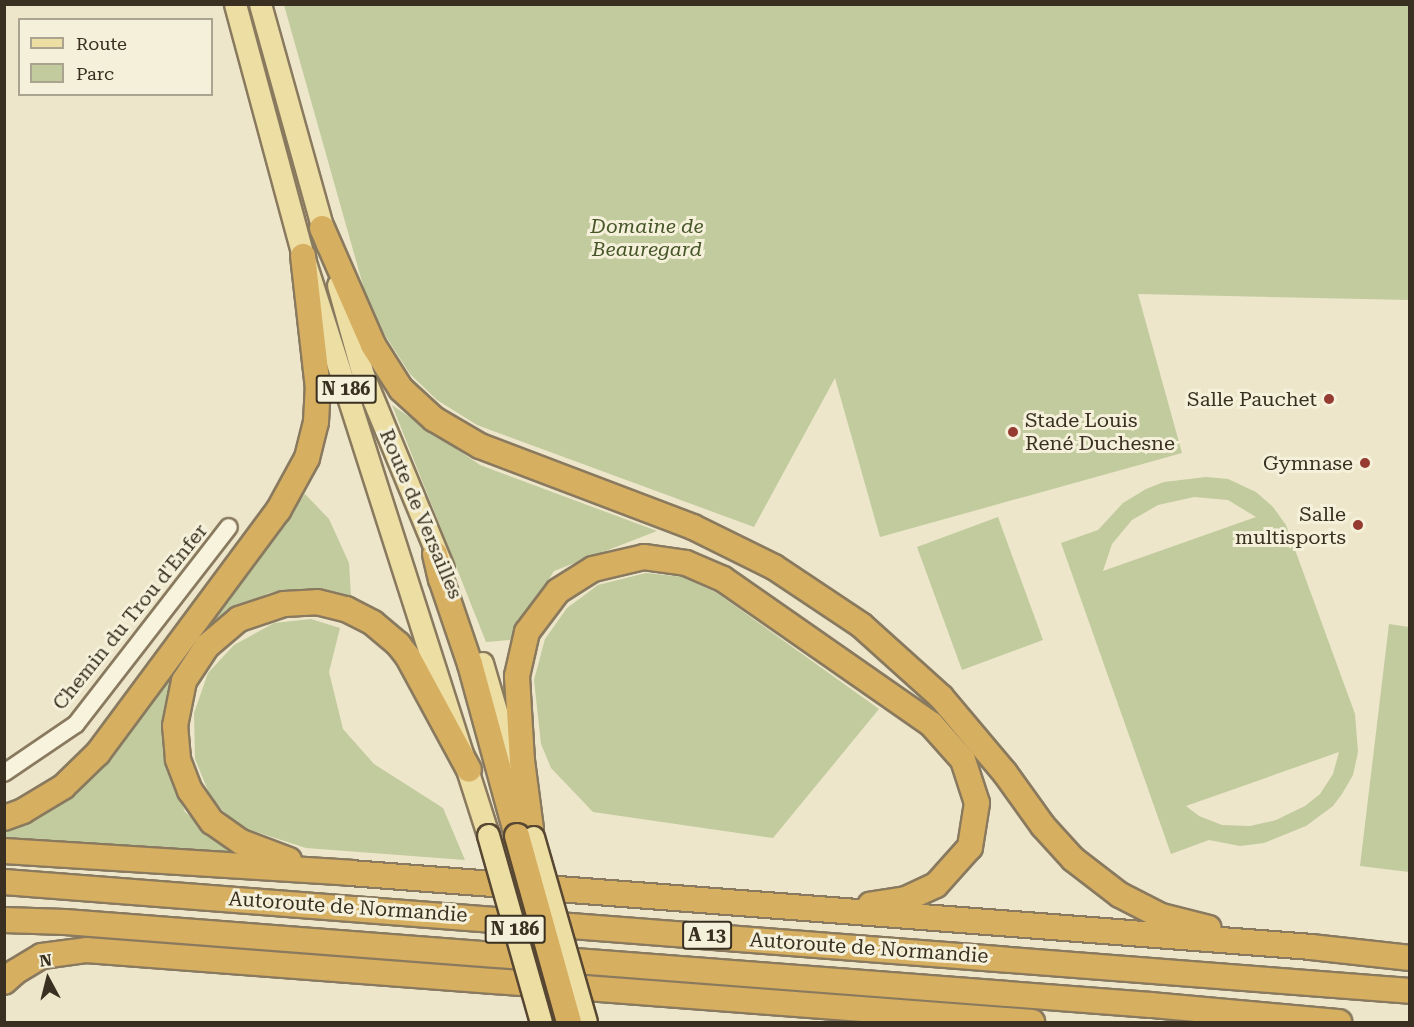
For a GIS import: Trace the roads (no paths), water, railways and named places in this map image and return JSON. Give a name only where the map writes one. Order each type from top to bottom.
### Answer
[{"type":"highway","points":[[322,228],[373,345],[401,389],[434,419],[480,446],[693,527],[774,567],[861,625],[941,697],[1005,773],[1043,826],[1073,859],[1120,895],[1161,916],[1197,926],[1296,940],[1311,947]]},
{"type":"highway","points":[[4,818],[23,811],[63,787],[98,753],[278,511],[307,458],[316,422],[318,389],[303,256]]},
{"type":"highway","name":"N 186","points":[[435,554],[441,579],[527,834],[569,1023]]},
{"type":"highway","points":[[527,834],[517,676],[527,632],[558,591],[593,569],[644,557],[686,563],[723,579],[931,724],[963,759],[976,803],[970,847],[936,885],[906,899],[800,909]]},
{"type":"highway","points":[[350,873],[285,859],[241,842],[212,822],[190,791],[183,775],[176,742],[175,726],[179,696],[197,658],[226,627],[256,611],[292,603],[330,604],[360,615],[386,632],[408,657],[469,770]]},
{"type":"highway","points":[[4,851],[350,873],[1311,947],[1410,958]]},
{"type":"highway","name":"Autoroute de Normandie","points":[[4,882],[1410,990]]},
{"type":"highway","name":"Autoroute de Normandie","points":[[4,920],[64,922],[1151,1005],[1340,1023]]},
{"type":"highway","points":[[4,982],[23,966],[42,956],[86,950],[1032,1023]]},
{"type":"main road","name":"Route de Versailles","points":[[235,4],[303,256],[469,770],[542,1023]]},
{"type":"main road","name":"Route de Versailles","points":[[260,4],[363,375],[435,554]]},
{"type":"main road","name":"N 186","points":[[527,834],[586,1023]]},
{"type":"street","name":"Chemin du Trou d'Enfer","points":[[4,773],[76,724],[229,527]]},
{"type":"place","name":"Salle Pauchet","points":[[1329,399]]},
{"type":"place","name":"Stade Louis René Duchesne","points":[[1013,432]]},
{"type":"place","name":"Gymnase","points":[[1365,463]]},
{"type":"place","name":"Salle multisports","points":[[1358,525]]},
{"type":"park label","name":"Domaine de Beauregard","points":[[647,238]]}]
